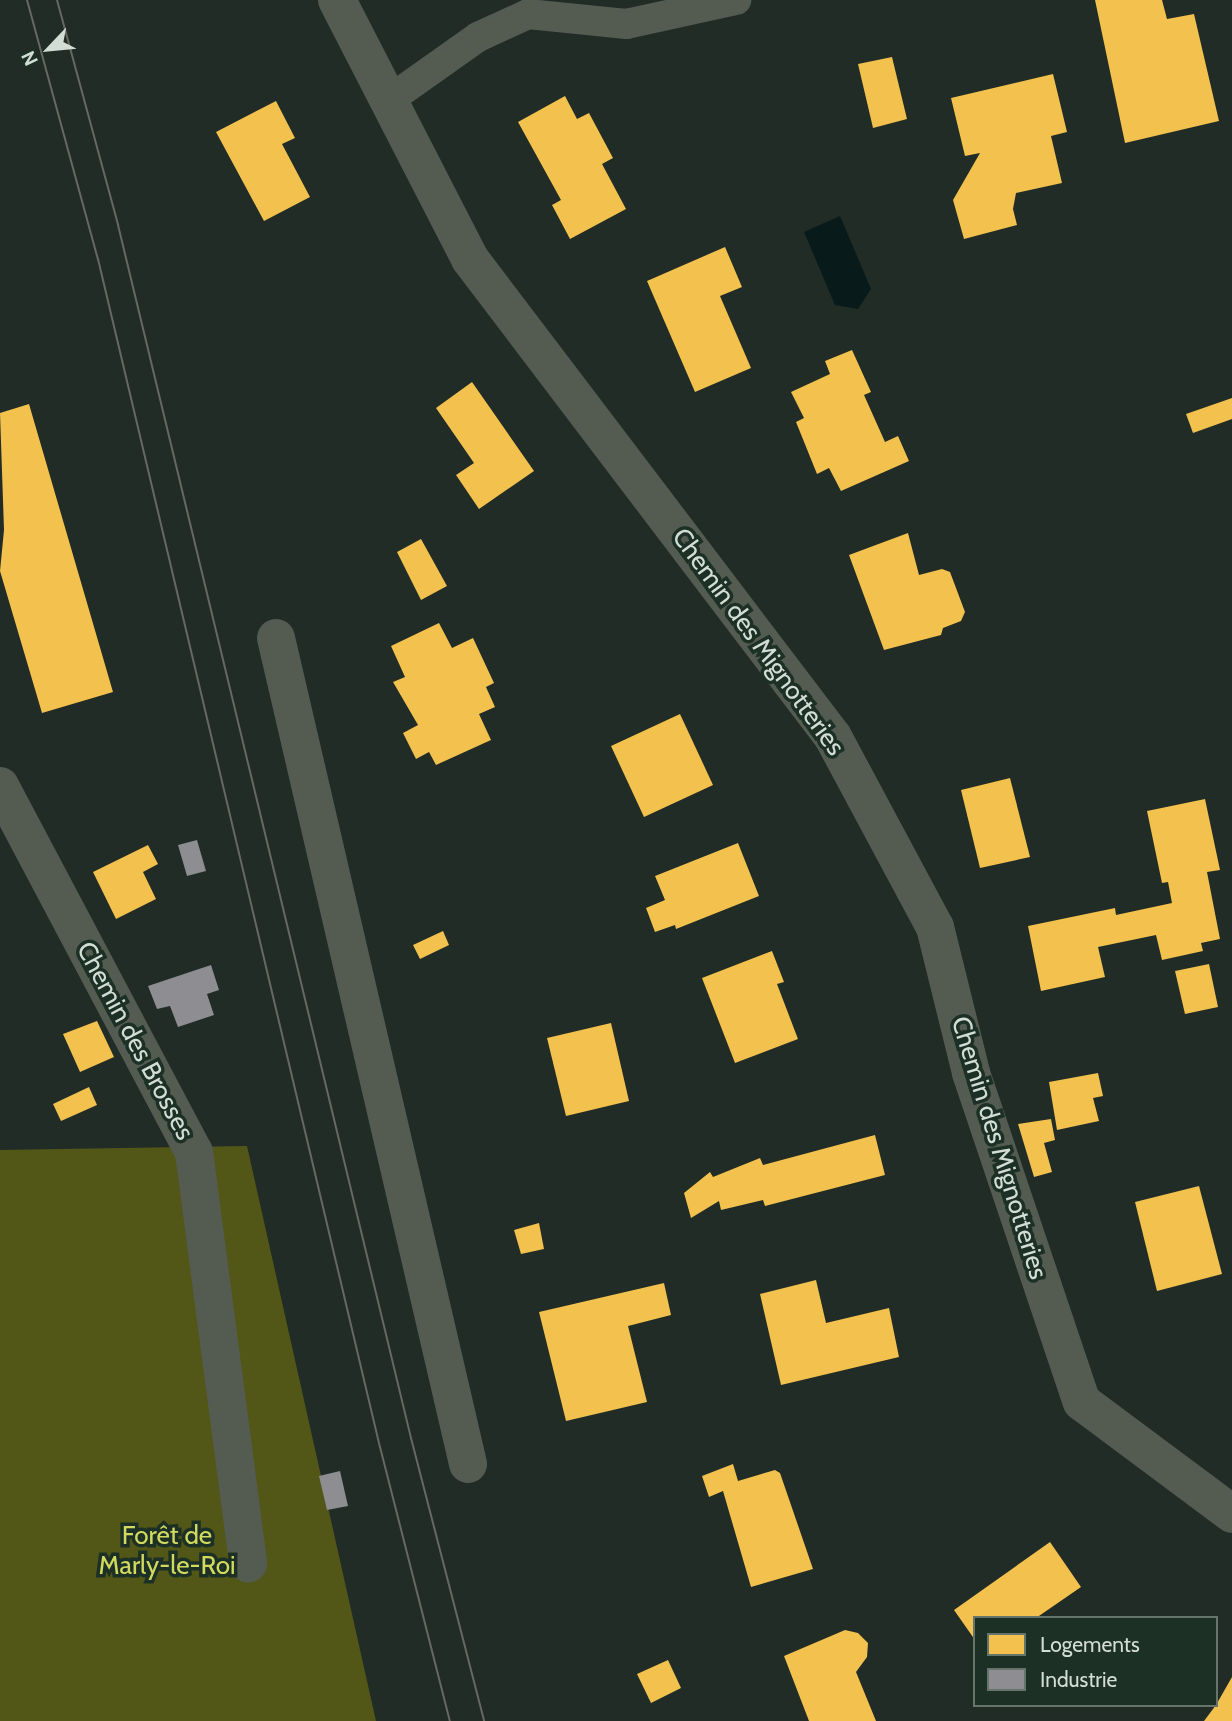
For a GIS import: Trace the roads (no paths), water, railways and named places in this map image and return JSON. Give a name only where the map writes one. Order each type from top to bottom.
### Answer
[{"type":"street","name":"Chemin des Mignotteries","points":[[337,0],[470,258],[833,737],[929,915],[971,1073],[1082,1402],[1232,1514]]},
{"type":"street","points":[[276,638],[468,1464]]},
{"type":"street","name":"Chemin des Brosses","points":[[0,786],[194,1152],[248,1563]]},
{"type":"lane","points":[[389,100],[478,37],[528,14],[626,24],[736,0]]},
{"type":"tram line","points":[[27,0],[98,259],[380,1447],[450,1721]]},
{"type":"tram line","points":[[57,0],[118,225],[411,1438],[484,1721]]},
{"type":"park label","name":"Forêt de Marly-le-Roi","points":[[167,1551]]}]
